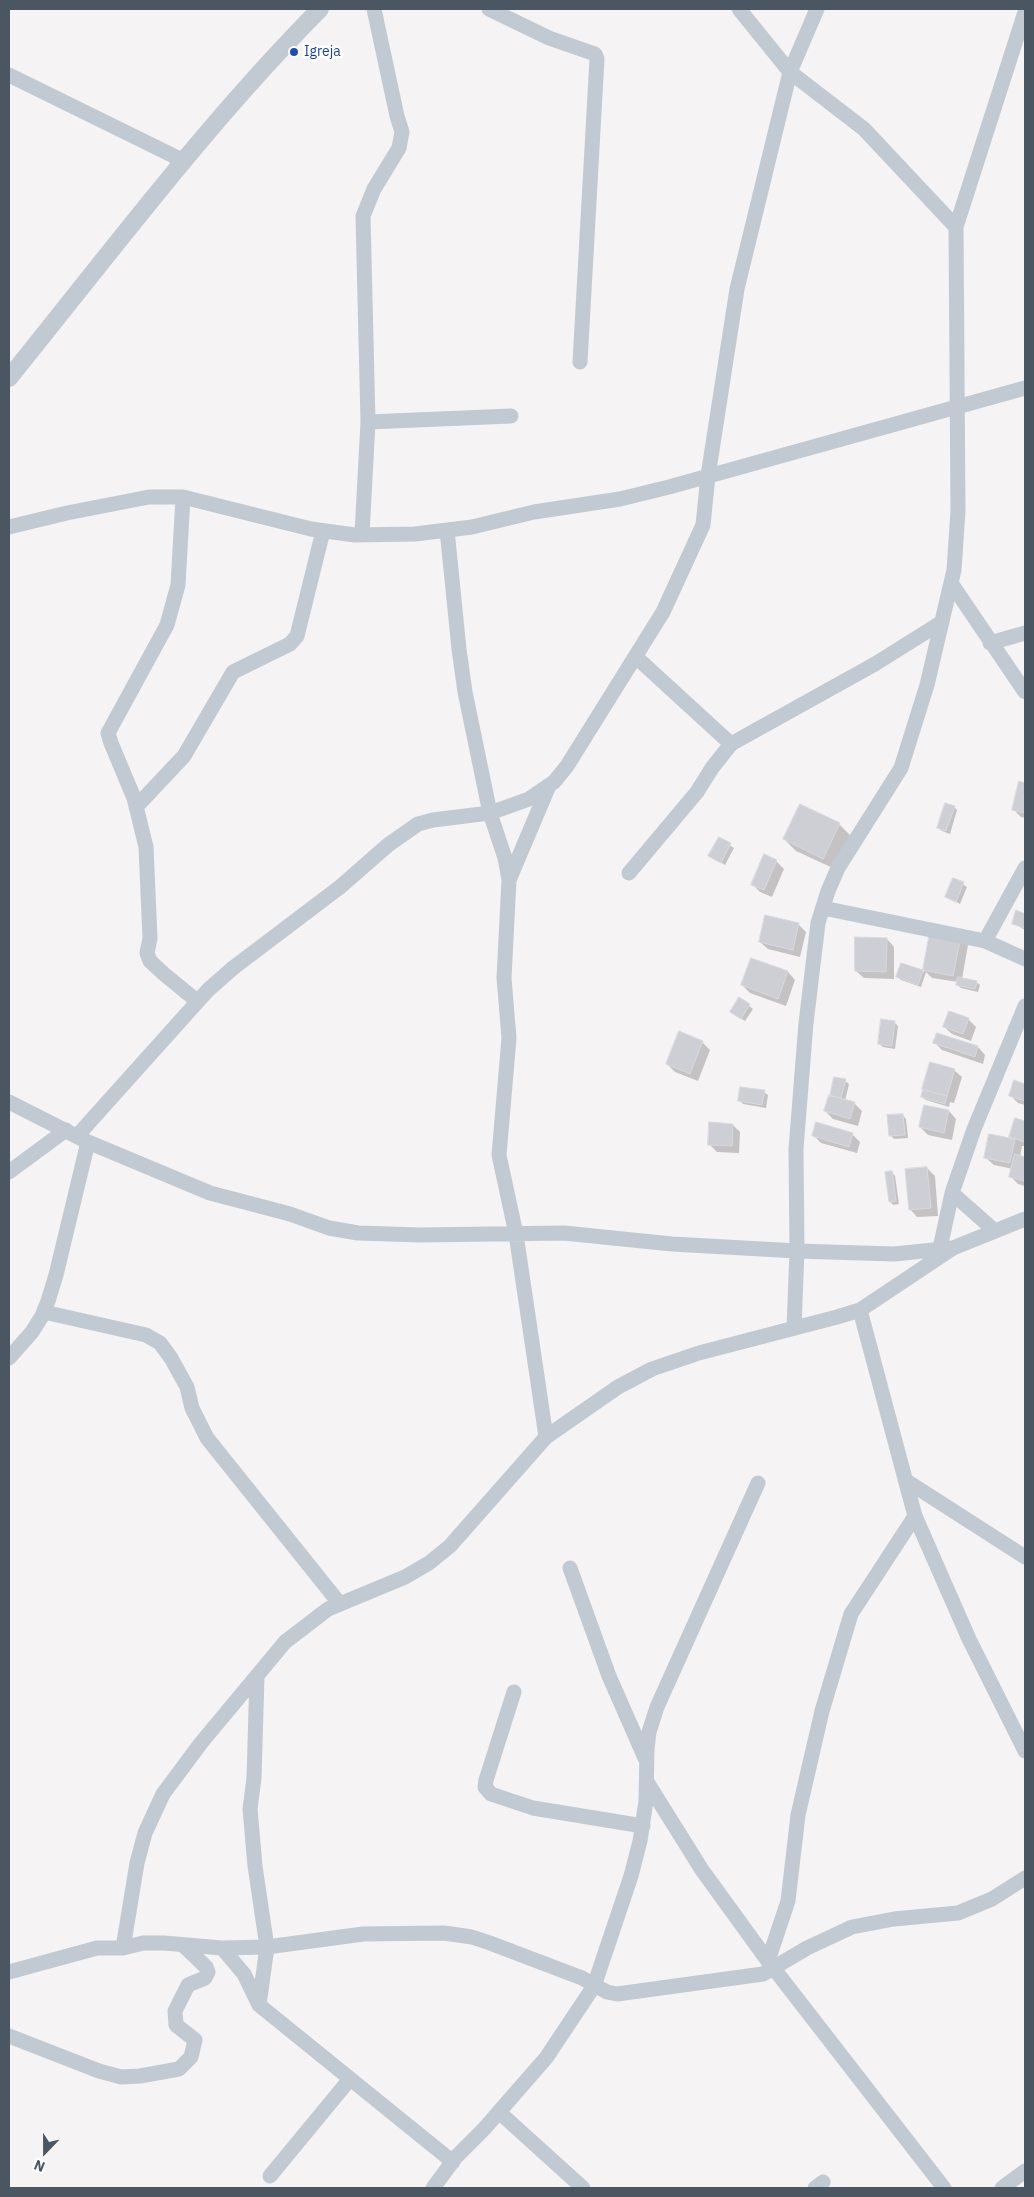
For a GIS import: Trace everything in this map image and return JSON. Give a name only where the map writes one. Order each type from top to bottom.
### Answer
[{"type":"street","points":[[9,378],[184,161],[283,46],[320,9]]},
{"type":"street","points":[[362,534],[368,422],[363,216],[374,189],[399,148],[402,132],[374,9]]},
{"type":"street","points":[[489,9],[511,22],[548,38],[595,54],[597,59],[580,362]]},
{"type":"street","points":[[739,9],[790,72],[864,129],[956,227]]},
{"type":"street","points":[[509,880],[548,788],[567,766],[663,612],[703,525],[708,476],[737,289],[790,72],[817,9]]},
{"type":"street","points":[[794,1328],[797,1251],[796,1149],[806,1023],[818,923],[838,868],[901,768],[927,685],[954,570],[958,511],[956,227],[1025,12]]},
{"type":"street","points":[[9,75],[184,161]]},
{"type":"street","points":[[9,527],[149,497],[183,497],[323,531],[362,534],[415,534],[472,527],[534,512],[620,499],[958,408],[1025,388]]},
{"type":"street","points":[[368,422],[511,416]]},
{"type":"street","points":[[183,497],[178,585],[167,625],[108,733],[136,807],[146,847],[150,938],[147,953],[150,961],[157,968],[197,1001]]},
{"type":"street","points":[[447,530],[465,692],[490,814],[505,858],[509,880],[504,978],[509,1038],[499,1154],[516,1234],[546,1437]]},
{"type":"street","points":[[136,807],[184,756],[233,672],[290,644],[297,636],[323,531]]},
{"type":"street","points":[[951,583],[1025,692]]},
{"type":"street","points":[[629,873],[698,792],[712,768],[731,744],[875,664],[942,622]]},
{"type":"street","points":[[990,643],[1025,633]]},
{"type":"street","points":[[636,657],[731,744]]},
{"type":"street","points":[[9,1172],[77,1136],[197,1001],[233,968],[340,886],[388,845],[418,824],[432,820],[490,814],[548,788]]},
{"type":"street","points":[[985,941],[1025,868]]},
{"type":"street","points":[[823,908],[985,941],[1025,959]]},
{"type":"street","points":[[123,1948],[136,1863],[145,1833],[163,1794],[201,1743],[285,1642],[328,1609],[398,1581],[429,1563],[450,1546],[546,1437],[618,1387],[652,1370],[699,1353],[860,1310],[946,1248],[952,1193],[974,1129],[1025,1006]]},
{"type":"street","points":[[9,1102],[77,1136],[210,1194],[290,1214],[329,1228],[358,1232],[403,1234],[564,1233],[672,1244],[894,1254],[946,1248],[1025,1219]]},
{"type":"street","points":[[9,1358],[32,1332],[44,1312],[56,1275],[77,1136]]},
{"type":"street","points":[[952,1193],[1001,1229],[1025,1233]]},
{"type":"street","points":[[860,1310],[915,1516],[969,1639],[1025,1751]]},
{"type":"street","points":[[44,1312],[146,1335],[160,1344],[171,1358],[187,1387],[192,1408],[207,1438],[340,1604]]},
{"type":"street","points":[[905,1480],[1025,1557]]},
{"type":"street","points":[[433,2188],[453,2162],[546,2058],[594,1986],[632,1876],[643,1826],[648,1782],[649,1732],[657,1707],[758,1483]]},
{"type":"street","points":[[771,1965],[788,1901],[798,1815],[822,1711],[851,1614],[915,1516]]},
{"type":"street","points":[[570,1568],[609,1676],[647,1764]]},
{"type":"street","points":[[257,1676],[254,1778],[250,1810],[255,1866],[267,1947],[259,2005]]},
{"type":"street","points":[[514,1692],[486,1780],[485,1787],[491,1794],[533,1808],[643,1826]]},
{"type":"street","points":[[648,1782],[702,1870],[771,1965],[944,2188]]},
{"type":"street","points":[[9,1972],[97,1948],[123,1948],[143,1943],[222,1948],[267,1947],[362,1934],[444,1933],[472,1937],[490,1943],[582,1978],[607,1992],[617,1994],[763,1974],[771,1965],[852,1927],[894,1919],[958,1913],[992,1899],[1025,1878]]},
{"type":"street","points":[[9,2036],[99,2071],[121,2077],[140,2076],[179,2069],[191,2057],[195,2040],[176,2025],[176,2011],[188,1985],[205,1978],[208,1972],[206,1967],[183,1945]]},
{"type":"street","points":[[222,1948],[244,1974],[259,2005],[453,2162]]},
{"type":"street","points":[[270,2176],[350,2079]]},
{"type":"street","points":[[499,2112],[583,2188]]},
{"type":"street","points":[[1002,2188],[1025,2171]]},
{"type":"building","points":[[1019,781],[1025,783],[1025,813],[1012,810]]},
{"type":"building","points":[[945,803],[955,806],[946,831],[937,828]]},
{"type":"building","points":[[800,804],[840,823],[823,859],[783,839]]},
{"type":"building","points":[[719,837],[731,843],[721,863],[708,856]]},
{"type":"building","points":[[764,854],[777,860],[764,890],[751,885]]},
{"type":"building","points":[[953,878],[964,882],[956,902],[945,897]]},
{"type":"building","points":[[1016,910],[1025,914],[1025,928],[1012,924]]},
{"type":"building","points":[[765,915],[799,923],[793,950],[759,942]]},
{"type":"building","points":[[930,931],[961,936],[953,976],[923,970]]},
{"type":"building","points":[[855,937],[887,938],[886,972],[855,971]]},
{"type":"building","points":[[751,958],[788,971],[778,999],[741,985]]},
{"type":"building","points":[[901,963],[923,970],[918,985],[896,977]]},
{"type":"building","points":[[958,977],[977,981],[975,989],[956,985]]},
{"type":"building","points":[[739,997],[750,1004],[741,1019],[730,1012]]},
{"type":"building","points":[[949,1011],[969,1018],[963,1034],[943,1027]]},
{"type":"building","points":[[881,1019],[895,1021],[892,1046],[878,1044]]},
{"type":"building","points":[[679,1031],[703,1041],[690,1074],[666,1064]]},
{"type":"building","points":[[937,1033],[978,1046],[975,1057],[933,1043]]},
{"type":"building","points":[[930,1062],[955,1069],[947,1096],[922,1089]]},
{"type":"building","points":[[834,1077],[846,1079],[841,1098],[830,1096]]},
{"type":"building","points":[[1014,1080],[1025,1084],[1025,1101],[1009,1096]]},
{"type":"building","points":[[740,1087],[765,1090],[762,1105],[738,1101]]},
{"type":"building","points":[[923,1090],[947,1096],[945,1104],[921,1097]]},
{"type":"building","points":[[829,1095],[855,1102],[850,1119],[824,1111]]},
{"type":"building","points":[[924,1105],[949,1110],[944,1133],[919,1127]]},
{"type":"building","points":[[903,1114],[905,1135],[889,1136],[887,1115]]},
{"type":"building","points":[[1015,1118],[1025,1121],[1025,1142],[1009,1137]]},
{"type":"building","points":[[709,1122],[733,1124],[732,1146],[708,1145]]},
{"type":"building","points":[[816,1122],[853,1133],[849,1147],[812,1136]]},
{"type":"building","points":[[989,1134],[1015,1139],[1010,1163],[984,1158]]},
{"type":"building","points":[[1015,1154],[1025,1157],[1025,1181],[1009,1177]]},
{"type":"building","points":[[927,1167],[931,1208],[909,1210],[905,1169]]},
{"type":"building","points":[[892,1171],[896,1201],[889,1202],[885,1172]]},
{"type":"place","name":"Igreja","points":[[294,52]]}]
